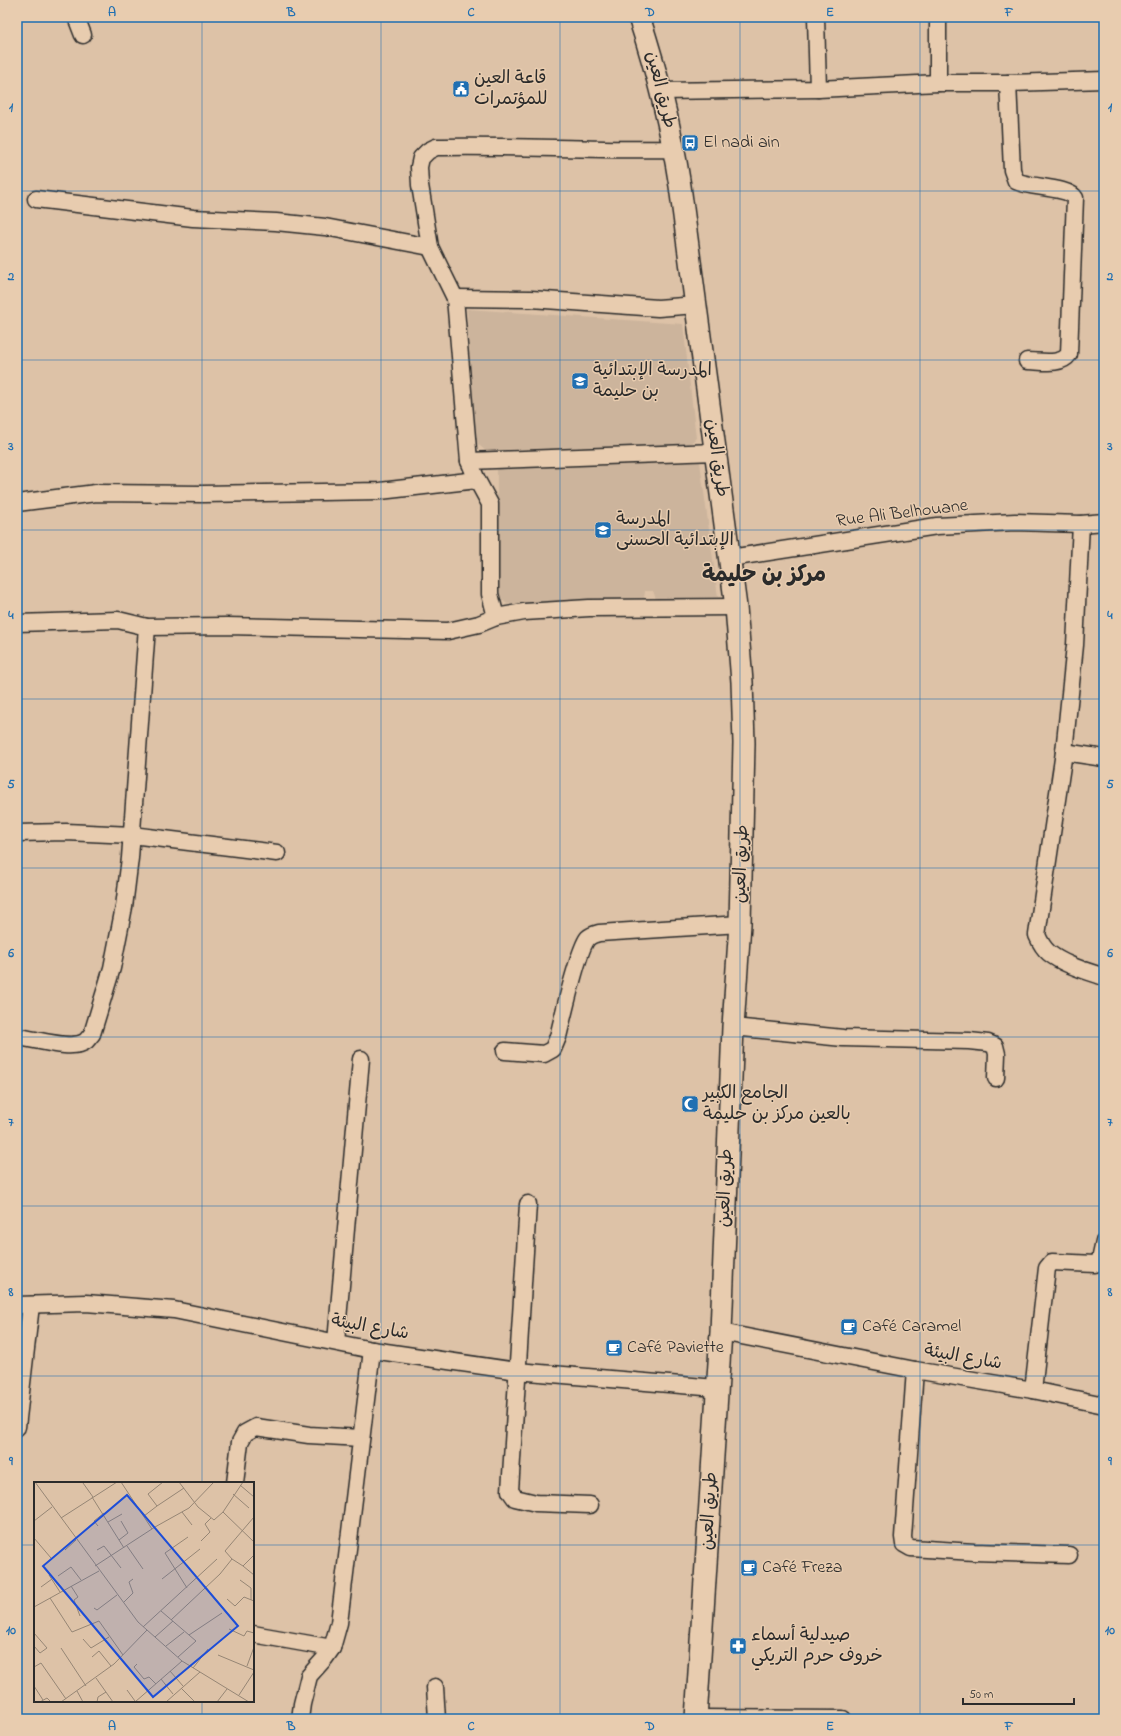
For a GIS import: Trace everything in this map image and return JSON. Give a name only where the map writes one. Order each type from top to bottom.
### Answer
[{"type":"main road","name":"طريق العين","points":[[639,17],[660,91],[674,149],[730,558],[736,607],[742,682],[744,743],[740,924],[733,1027],[721,1332],[716,1388],[707,1566],[696,1718]]},
{"type":"street","points":[[76,17],[83,35]]},
{"type":"street","points":[[816,17],[818,89]]},
{"type":"street","points":[[938,17],[938,82]]},
{"type":"street","points":[[660,91],[818,89],[938,82],[1008,83],[1104,80]]},
{"type":"street","points":[[1008,83],[1012,170],[1016,181],[1023,185],[1069,192],[1074,195],[1076,202],[1069,354],[1066,359],[1058,362],[1027,361]]},
{"type":"street","points":[[496,617],[490,594],[490,504],[469,461],[455,298],[430,247],[420,185],[419,167],[421,158],[428,151],[436,147],[496,146],[639,150],[674,149]]},
{"type":"street","points":[[36,199],[193,218],[276,222],[325,227],[430,247]]},
{"type":"street","points":[[455,298],[531,299],[658,308],[696,305]]},
{"type":"street","points":[[469,461],[716,452]]},
{"type":"street","points":[[17,503],[96,493],[202,494],[380,491],[477,480]]},
{"type":"street","name":"Rue Ali Belhouane","points":[[730,558],[937,526],[1015,522],[1081,524],[1104,522]]},
{"type":"street","points":[[1081,524],[1075,645],[1064,752],[1037,935],[1042,946],[1050,954],[1069,964],[1104,977]]},
{"type":"street","points":[[17,623],[118,620],[147,627],[227,626],[448,631],[479,624],[496,617],[524,612],[582,609],[736,607]]},
{"type":"street","points":[[17,1037],[64,1045],[80,1044],[86,1041],[92,1034],[112,968],[126,893],[132,835],[147,627]]},
{"type":"street","points":[[1064,752],[1104,758]]},
{"type":"street","points":[[17,833],[66,832],[132,835],[277,853]]},
{"type":"street","points":[[505,1051],[544,1054],[553,1049],[558,1037],[582,950],[587,939],[593,935],[599,933],[740,924]]},
{"type":"street","points":[[733,1027],[843,1038],[969,1041],[988,1043],[995,1046],[997,1054],[996,1078]]},
{"type":"street","points":[[336,1342],[361,1059]]},
{"type":"street","points":[[528,1204],[510,1491],[515,1498],[530,1502],[590,1505]]},
{"type":"street","points":[[1033,1390],[1047,1268],[1052,1262],[1095,1264],[1100,1260],[1104,1242]]},
{"type":"street","name":"شارع البيئة","points":[[24,1305],[86,1303],[174,1310],[372,1350],[517,1371],[716,1388]]},
{"type":"street","points":[[17,1427],[24,1305]]},
{"type":"street","name":"شارع البيئة","points":[[721,1332],[915,1370],[1033,1390],[1104,1405]]},
{"type":"street","points":[[300,1719],[309,1676],[332,1648],[339,1623],[372,1350]]},
{"type":"street","points":[[915,1370],[903,1537],[904,1544],[910,1548],[1069,1555]]},
{"type":"street","points":[[235,1482],[240,1442],[245,1432],[256,1427],[309,1435],[361,1438]]},
{"type":"street","points":[[254,1634],[332,1648]]},
{"type":"street","points":[[435,1687],[437,1719]]},
{"type":"street","points":[[696,1718],[843,1719]]},
{"type":"shaded area","name":"المدرسة الإبتدائية بن حليمة","points":[[467,309],[683,324],[696,438],[688,446],[585,451],[582,447],[575,447],[572,451],[526,449],[486,451],[474,441]]},
{"type":"shaded area","name":"المدرسة الإبتدائية الحسنى","points":[[700,462],[718,597],[656,599],[653,591],[645,591],[644,598],[507,604],[497,595],[497,469]]},
{"type":"place","name":"قاعة العين للمؤتمرات","points":[[461,89]]},
{"type":"place","name":"El nadi ain","points":[[690,143]]},
{"type":"place","name":"المدرسة الإبتدائية بن حليمة","points":[[580,381]]},
{"type":"place","name":"المدرسة الإبتدائية الحسنى","points":[[603,530]]},
{"type":"place","name":"الجامع الكبير بالعين مركز بن حليمة","points":[[690,1104]]},
{"type":"place","name":"Café Caramel","points":[[849,1327]]},
{"type":"place","name":"Café Paviette","points":[[614,1348]]},
{"type":"place","name":"Café Freza","points":[[749,1568]]},
{"type":"place","name":"صيدلية أسماء خروف حرم التريكي","points":[[738,1646]]},
{"type":"district","name":"مركز بن حليمة","points":[[764,576]]}]
